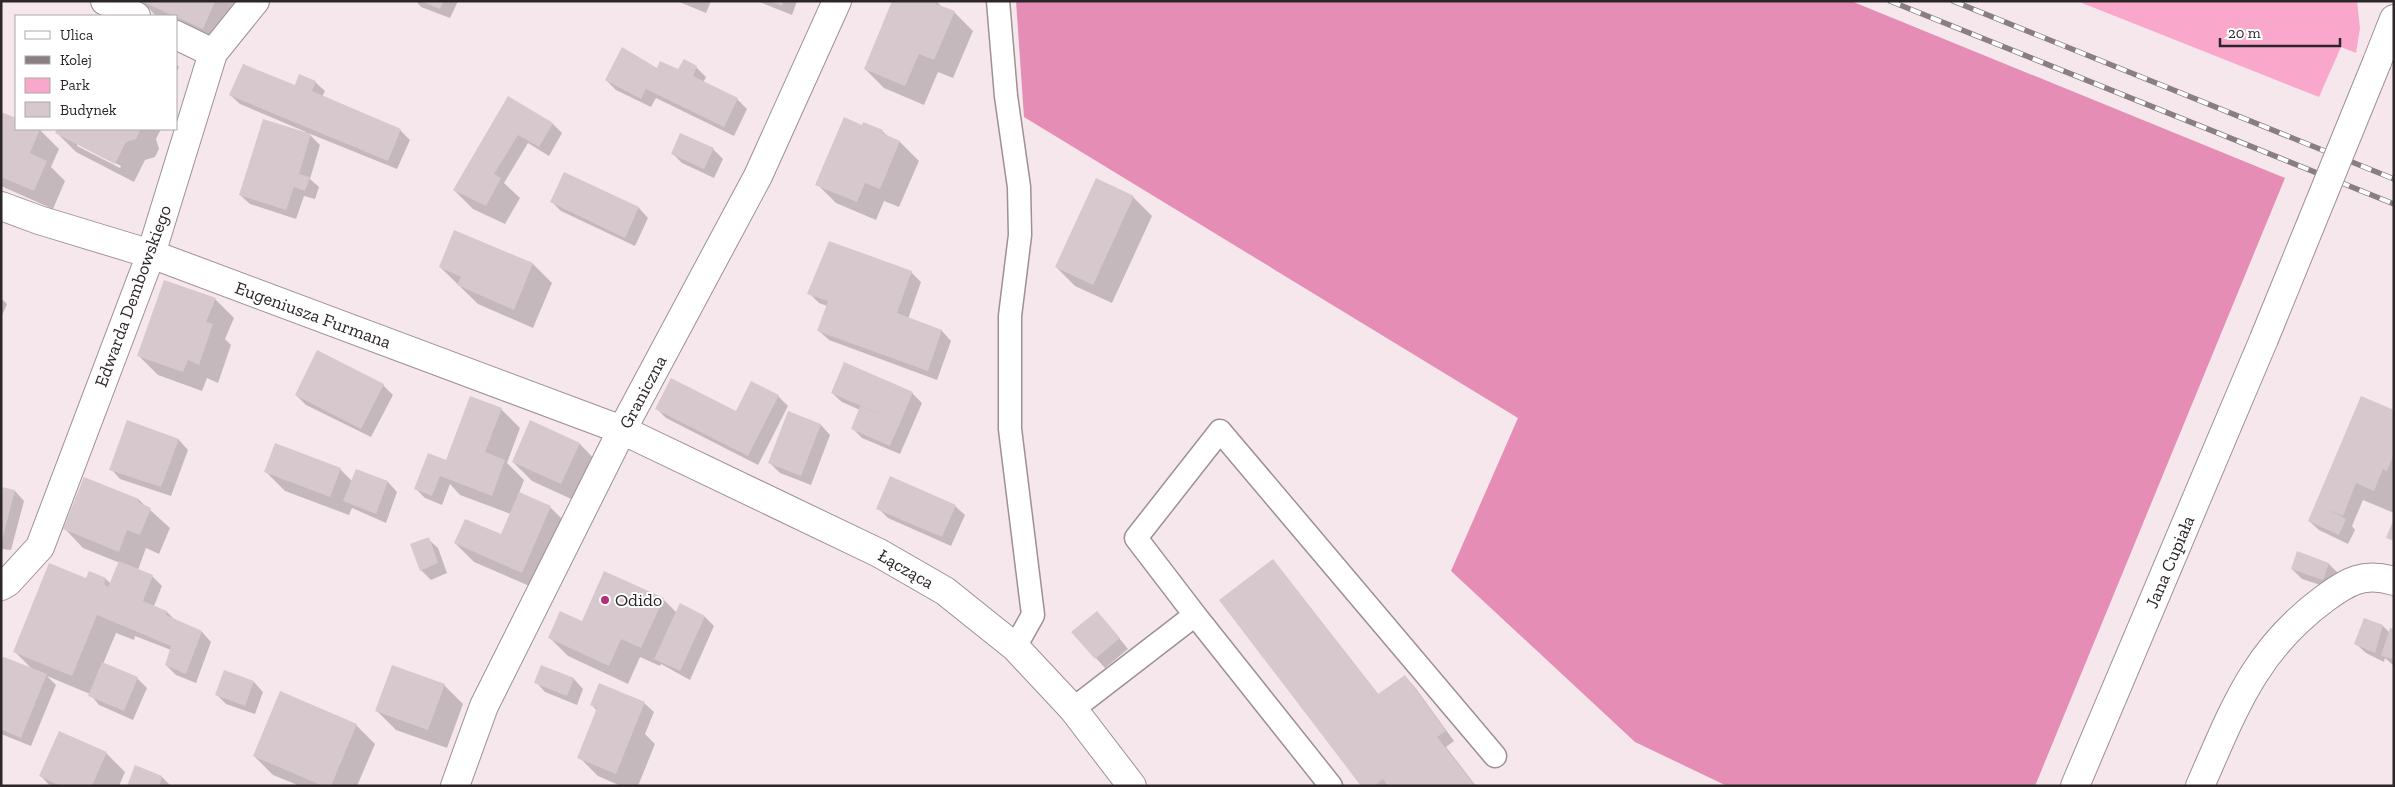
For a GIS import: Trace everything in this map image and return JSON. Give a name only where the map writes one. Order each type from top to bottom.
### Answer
[{"type":"street","points":[[105,1],[134,15]]},
{"type":"street","name":"Edwarda Dembowskiego","points":[[1,586],[8,582],[40,547],[151,254],[212,53],[255,1]]},
{"type":"street","name":"Graniczna","points":[[455,786],[484,706],[622,430],[758,176],[837,1]]},
{"type":"street","name":"Jana Cupiała","points":[[2075,786],[2264,338],[2394,19]]},
{"type":"street","points":[[178,36],[212,53]]},
{"type":"street","name":"Eugeniusza Furmana","points":[[1,206],[39,220],[151,254],[622,430]]},
{"type":"street","name":"Łącząca","points":[[622,430],[879,553],[945,591],[1015,647],[1073,709],[1132,786]]},
{"type":"street","points":[[2200,786],[2242,694],[2260,662],[2285,632],[2314,606],[2348,583],[2371,576],[2394,581]]},
{"type":"lane","points":[[998,1],[1006,96],[1019,187],[1020,235],[1010,316],[1010,429],[1033,615],[1015,647]]},
{"type":"lane","points":[[1331,786],[1136,538],[1220,431],[1495,756]]},
{"type":"lane","points":[[1073,709],[1195,615]]},
{"type":"green space","points":[[2077,1],[2357,1],[2360,28],[2356,53],[2341,47],[2319,97]]},
{"type":"shaded area","points":[[1016,1],[1851,1],[2285,178],[2035,786],[1727,786],[1635,742],[1451,571],[1518,418],[1024,117]]},
{"type":"building","points":[[141,1],[215,1],[203,29],[178,18],[178,15],[172,15]]},
{"type":"building","points":[[420,1],[444,1],[440,9]]},
{"type":"building","points":[[770,1],[784,1],[782,6]]},
{"type":"building","points":[[892,1],[937,1],[936,4],[955,11],[934,60],[919,54],[905,86],[864,69]]},
{"type":"building","points":[[622,47],[657,68],[660,61],[678,69],[684,59],[697,66],[693,76],[738,98],[724,127],[646,89],[641,99],[605,80]]},
{"type":"building","points":[[243,64],[295,85],[299,74],[316,81],[312,91],[401,129],[388,161],[229,95]]},
{"type":"building","points":[[508,96],[553,123],[539,147],[518,135],[494,174],[501,178],[486,206],[453,190]]},
{"type":"building","points":[[1,112],[15,118],[15,130],[40,130],[30,153],[47,161],[34,191],[1,177]]},
{"type":"building","points":[[844,117],[862,125],[863,122],[883,130],[882,133],[900,141],[880,189],[865,183],[857,202],[815,185]]},
{"type":"building","points":[[263,119],[311,134],[299,174],[310,177],[305,191],[294,187],[286,210],[239,195]]},
{"type":"building","points":[[56,130],[140,130],[136,139],[126,142],[115,164],[55,133]]},
{"type":"building","points":[[680,133],[714,148],[704,169],[671,154]]},
{"type":"building","points":[[564,172],[639,207],[625,238],[550,202]]},
{"type":"building","points":[[1096,178],[1134,196],[1093,285],[1055,267]]},
{"type":"building","points":[[454,230],[533,263],[514,310],[457,285],[461,277],[439,267]]},
{"type":"building","points":[[829,241],[912,271],[897,313],[942,330],[928,371],[817,331],[828,301],[807,294]]},
{"type":"building","points":[[164,280],[216,298],[206,322],[213,324],[199,365],[188,360],[183,372],[137,356]]},
{"type":"building","points":[[317,350],[384,384],[361,429],[295,395]]},
{"type":"building","points":[[844,362],[913,392],[900,423],[831,393]]},
{"type":"building","points":[[671,378],[736,411],[751,381],[779,395],[748,456],[655,409]]},
{"type":"building","points":[[470,396],[502,408],[485,452],[505,460],[492,496],[440,476],[432,496],[414,489],[428,453],[446,460]]},
{"type":"building","points":[[2361,396],[2394,410],[2394,454],[2387,471],[2383,469],[2374,491],[2356,483],[2343,516],[2326,509],[2346,519],[2339,535],[2308,521]]},
{"type":"building","points":[[860,406],[900,423],[890,446],[851,429]]},
{"type":"building","points":[[788,411],[821,424],[801,476],[768,463]]},
{"type":"building","points":[[127,420],[179,439],[161,487],[109,470]]},
{"type":"building","points":[[530,420],[580,443],[561,484],[512,462]]},
{"type":"building","points":[[275,443],[341,468],[330,497],[264,472]]},
{"type":"building","points":[[356,469],[388,481],[376,514],[343,501]]},
{"type":"building","points":[[890,476],[956,505],[942,537],[876,509]]},
{"type":"building","points":[[84,477],[139,499],[138,502],[151,508],[140,535],[127,530],[119,552],[63,529]]},
{"type":"building","points":[[1,487],[15,490],[2,541],[1,541]]},
{"type":"building","points":[[519,492],[551,506],[522,573],[454,543],[465,519],[501,534]]},
{"type":"building","points":[[2394,518],[2394,541],[2386,538]]},
{"type":"building","points":[[429,537],[438,563],[420,571],[410,544]]},
{"type":"building","points":[[2297,551],[2329,563],[2323,580],[2291,569]]},
{"type":"building","points":[[1273,559],[1378,694],[1405,675],[1446,731],[1437,737],[1475,786],[1388,786],[1383,779],[1374,786],[1361,786],[1219,600]]},
{"type":"building","points":[[119,561],[153,575],[143,601],[167,611],[166,615],[202,631],[186,674],[165,665],[171,646],[97,615],[72,676],[13,652],[49,563],[86,578],[89,571],[106,578],[104,584],[108,587]]},
{"type":"building","points":[[604,571],[664,598],[641,648],[621,639],[609,666],[548,638],[560,611],[582,621]]},
{"type":"building","points":[[680,603],[705,616],[680,671],[654,659]]},
{"type":"building","points":[[1097,611],[1120,638],[1095,659],[1071,632]]},
{"type":"building","points":[[2364,618],[2383,625],[2375,653],[2354,644]]},
{"type":"building","points":[[2390,628],[2394,629],[2394,659],[2381,656]]},
{"type":"building","points":[[4,657],[47,674],[21,738],[1,729],[1,658]]},
{"type":"building","points":[[102,662],[138,677],[124,711],[88,696]]},
{"type":"building","points":[[392,665],[445,684],[428,730],[375,711]]},
{"type":"building","points":[[541,665],[574,678],[567,696],[534,683]]},
{"type":"building","points":[[224,670],[254,681],[245,706],[215,695]]},
{"type":"building","points":[[599,683],[645,702],[616,774],[577,758],[597,708],[590,705]]},
{"type":"building","points":[[280,691],[357,724],[331,786],[323,786],[253,756]]},
{"type":"building","points":[[59,731],[107,752],[92,786],[61,786],[39,776]]},
{"type":"building","points":[[135,765],[162,776],[159,786],[127,786]]},
{"type":"railway","points":[[1890,1],[2394,204]]},
{"type":"railway","points":[[1953,1],[2394,179]]},
{"type":"place","name":"Odido","points":[[605,600]]}]
